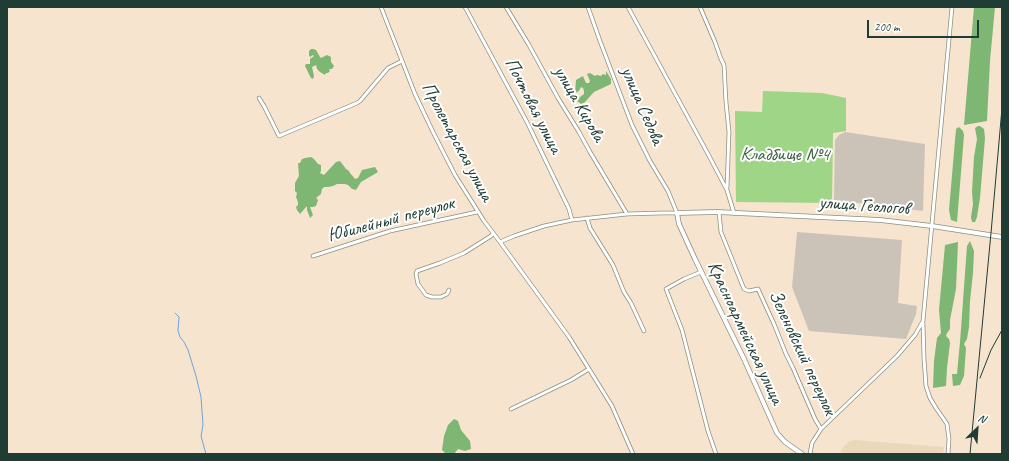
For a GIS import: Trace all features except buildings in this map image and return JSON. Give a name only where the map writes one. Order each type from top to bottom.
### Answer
[{"type":"street","name":"Пролетарская улица","points":[[381,7],[415,94],[455,175],[477,212],[569,337],[612,406],[633,454]]},
{"type":"street","name":"Почтовая улица","points":[[465,7],[528,124],[569,209],[572,220]]},
{"type":"street","name":"улица Кирова","points":[[506,7],[627,214]]},
{"type":"street","name":"улица Седова","points":[[588,7],[632,125],[650,161],[668,191],[677,214]]},
{"type":"street","points":[[628,7],[727,190],[734,213]]},
{"type":"street","points":[[700,7],[724,65],[729,132],[727,190]]},
{"type":"street","name":"Зеленовский переулок","points":[[810,454],[812,443],[821,429],[897,356],[915,335],[923,321],[952,7]]},
{"type":"street","points":[[258,98],[264,106],[278,136],[357,103],[388,68],[402,60]]},
{"type":"street","name":"Юбилейный переулок","points":[[313,256],[390,231],[477,212]]},
{"type":"street","name":"улица Геологов","points":[[677,214],[719,212],[880,220],[932,226],[1002,237]]},
{"type":"street","name":"Зеленовский переулок","points":[[719,212],[721,232],[744,289],[749,291],[758,289],[821,429]]},
{"type":"street","points":[[500,242],[544,226],[572,220],[627,214],[677,214]]},
{"type":"street","name":"Красноармейская улица","points":[[677,214],[679,224],[744,359],[777,433],[785,442],[802,454]]},
{"type":"street","points":[[587,218],[590,228],[612,265],[644,330]]},
{"type":"street","points":[[449,290],[447,294],[441,297],[426,295],[418,284],[416,274],[417,271],[464,253],[493,234]]},
{"type":"street","points":[[701,272],[666,289],[682,330],[704,416],[716,454]]},
{"type":"street","points":[[923,321],[926,386],[930,398],[947,424],[949,439],[948,454]]},
{"type":"street","points":[[510,409],[571,380],[589,369]]},
{"type":"shaded area","points":[[845,132],[925,144],[923,211],[834,200],[835,140],[839,135]]},
{"type":"shaded area","points":[[797,232],[902,240],[898,303],[917,306],[916,314],[906,339],[809,331],[792,287]]},
{"type":"shaded area","points":[[854,440],[944,447],[943,454],[841,454],[841,450],[848,442]]},
{"type":"green space","points":[[974,7],[995,7],[990,61],[987,121],[964,125]]},
{"type":"green space","points":[[311,49],[316,50],[321,58],[327,55],[331,57],[331,62],[334,66],[332,69],[329,69],[330,71],[325,75],[317,69],[316,65],[312,67],[314,76],[313,79],[305,66],[306,64],[310,64],[310,59],[314,56],[313,55],[310,57],[309,55],[309,51]]},
{"type":"green space","points":[[606,71],[611,79],[611,84],[594,92],[584,103],[581,104],[577,101],[584,94],[584,91],[581,87],[579,91],[575,93],[576,80],[583,76],[586,83],[589,83],[590,81],[587,74],[590,73],[595,76],[601,76],[603,74],[606,75]]},
{"type":"green space","name":"Кладбище №4","points":[[763,91],[822,93],[846,98],[846,131],[833,133],[832,203],[736,202],[735,111],[762,112]]},
{"type":"green space","points":[[978,126],[984,129],[985,138],[980,198],[977,217],[975,222],[972,222],[974,157],[977,139],[975,128]]},
{"type":"green space","points":[[959,127],[963,131],[964,135],[957,222],[951,220],[949,210],[956,129]]},
{"type":"green space","points":[[311,157],[321,165],[320,173],[324,175],[336,162],[340,161],[355,179],[358,178],[362,170],[375,167],[378,172],[361,182],[356,190],[345,184],[324,187],[321,194],[316,198],[318,200],[316,206],[310,207],[313,215],[310,218],[307,206],[300,214],[297,210],[296,207],[298,202],[296,197],[297,193],[295,191],[295,183],[299,176],[298,163],[300,163],[302,159]]},
{"type":"green space","points":[[970,241],[974,251],[969,327],[967,339],[964,344],[966,348],[964,376],[960,385],[953,386],[952,374],[957,374],[967,246]]},
{"type":"green space","points":[[958,242],[956,289],[950,320],[950,329],[946,336],[950,343],[946,386],[933,388],[937,338],[941,333],[939,310],[945,245]]},
{"type":"green space","points":[[454,419],[458,421],[461,430],[470,441],[471,449],[465,451],[458,449],[454,454],[446,454],[442,450],[444,436],[448,425]]},
{"type":"waterway","points":[[175,313],[179,317],[178,331],[188,350],[201,397],[203,425],[201,436],[206,454]]},
{"type":"railway","points":[[970,454],[1002,108]]},
{"type":"railway","points":[[980,378],[991,350],[1002,330]]}]
